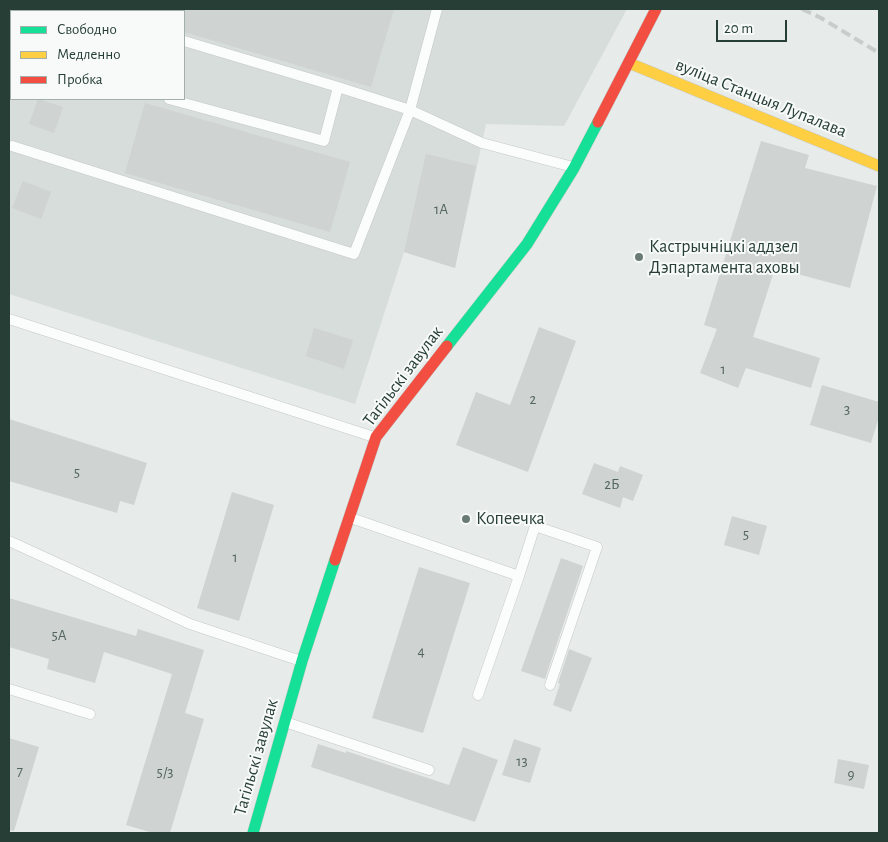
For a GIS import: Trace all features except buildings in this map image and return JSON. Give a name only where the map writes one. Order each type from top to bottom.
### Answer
[{"type":"main road","name":"Тагільскі завулак","points":[[253,833],[302,661],[376,437],[527,244],[574,168],[656,9]]},
{"type":"main road","name":"вуліца Станцыя Лупалава","points":[[628,63],[879,166]]},
{"type":"lane","points":[[12,146],[354,254],[410,110],[437,9]]},
{"type":"lane","points":[[185,41],[410,110],[482,143],[574,168]]},
{"type":"lane","points":[[173,100],[324,141],[338,87]]},
{"type":"lane","points":[[9,319],[376,437]]},
{"type":"lane","points":[[350,518],[518,576]]},
{"type":"lane","points":[[478,695],[535,526],[597,547],[550,685]]},
{"type":"lane","points":[[9,541],[190,624],[302,661]]},
{"type":"lane","points":[[9,689],[90,714]]},
{"type":"lane","points":[[284,722],[429,770]]},
{"type":"shaded area","points":[[9,9],[627,9],[564,126],[486,124],[455,268],[404,252],[355,404],[9,294]]},
{"type":"railway","points":[[802,9],[821,18],[879,53]]},
{"type":"traffic: fast","points":[[447,346],[527,244],[574,168],[598,122]]},
{"type":"traffic: fast","points":[[253,833],[302,661],[335,560]]},
{"type":"traffic: slow","points":[[629,63],[879,166]]},
{"type":"traffic: jam","points":[[598,122],[656,9]]},
{"type":"traffic: jam","points":[[335,560],[376,437],[447,346]]},
{"type":"place","name":"Кастрычніцкі аддзел Дэпартамента аховы","points":[[639,257]]},
{"type":"place","name":"Копеечка","points":[[466,519]]}]
